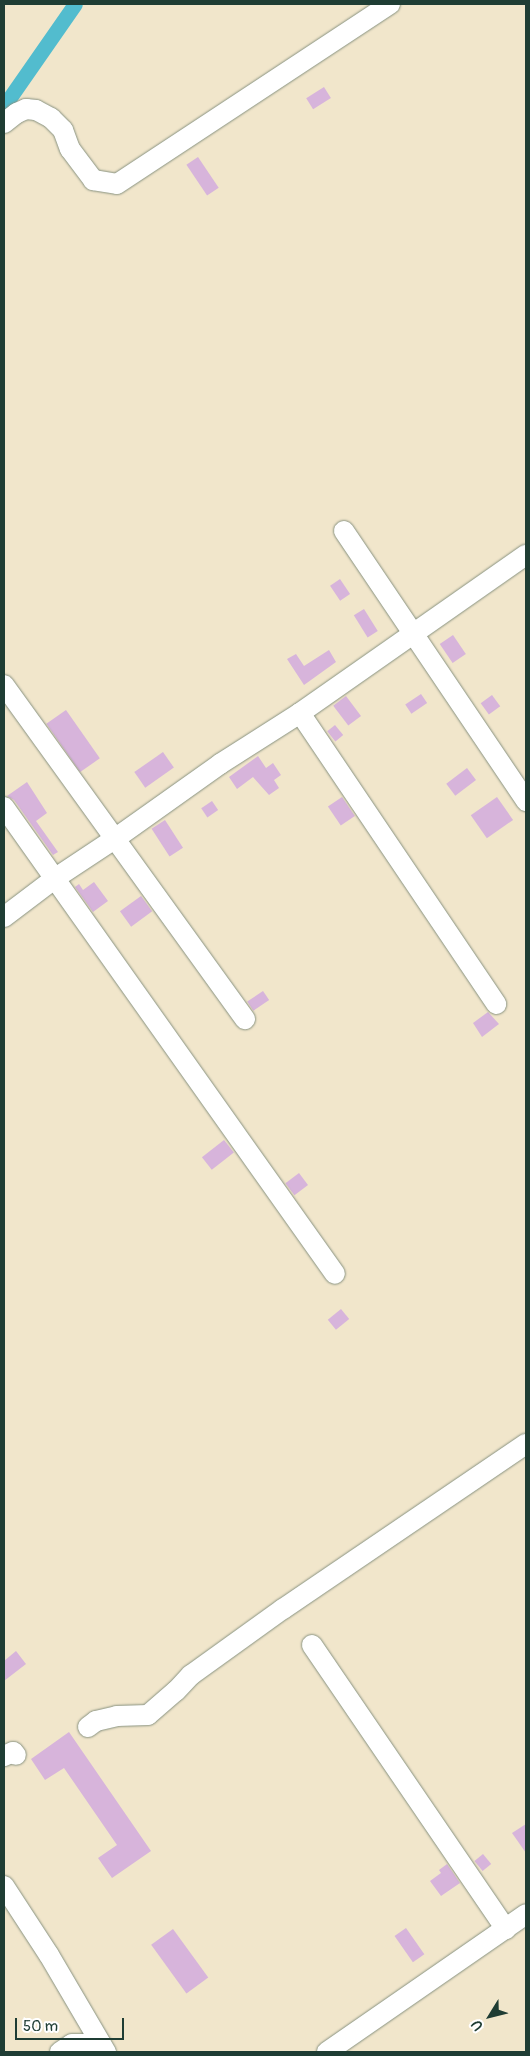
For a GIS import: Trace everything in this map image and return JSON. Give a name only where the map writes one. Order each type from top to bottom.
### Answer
[{"type":"street","points":[[4,123],[26,109],[36,110],[44,114],[63,130],[70,149],[93,180],[117,184],[390,4]]},
{"type":"street","points":[[344,532],[526,801]]},
{"type":"street","points":[[4,917],[54,878],[116,838],[220,764],[300,713],[413,632],[526,555]]},
{"type":"street","points":[[4,685],[245,1019]]},
{"type":"street","points":[[300,713],[496,1004]]},
{"type":"street","points":[[4,807],[335,1274]]},
{"type":"street","points":[[88,1727],[96,1721],[117,1716],[148,1715],[191,1675],[283,1609],[526,1444]]},
{"type":"street","points":[[312,1645],[506,1928]]},
{"type":"street","points":[[4,1886],[49,1955],[103,2048]]},
{"type":"street","points":[[327,2052],[526,1914]]},
{"type":"street","points":[[60,2052],[72,2044],[103,2048]]},
{"type":"building","points":[[324,87],[331,98],[313,109],[306,98]]},
{"type":"building","points":[[198,157],[219,188],[207,196],[186,165]]},
{"type":"building","points":[[340,579],[350,594],[340,601],[330,586]]},
{"type":"building","points":[[364,609],[378,631],[368,637],[354,615]]},
{"type":"building","points":[[453,635],[466,654],[453,663],[440,644]]},
{"type":"building","points":[[329,650],[336,662],[304,685],[287,659],[296,654],[304,666]]},
{"type":"building","points":[[421,694],[427,703],[411,714],[405,705]]},
{"type":"building","points":[[492,695],[500,706],[489,715],[481,703]]},
{"type":"building","points":[[346,696],[361,716],[348,726],[333,706]]},
{"type":"building","points":[[66,710],[100,758],[80,772],[46,724]]},
{"type":"building","points":[[335,725],[343,735],[335,741],[327,731]]},
{"type":"building","points":[[163,752],[174,768],[145,788],[134,772]]},
{"type":"building","points":[[258,756],[266,768],[273,763],[281,775],[274,780],[279,788],[269,795],[253,777],[237,789],[229,777]]},
{"type":"building","points":[[467,768],[476,780],[455,796],[446,784]]},
{"type":"building","points":[[27,782],[47,813],[36,821],[58,852],[53,855],[14,800],[7,796]]},
{"type":"building","points":[[342,797],[355,816],[341,826],[328,807]]},
{"type":"building","points":[[497,797],[513,820],[487,838],[471,815]]},
{"type":"building","points":[[212,801],[218,810],[207,817],[201,808]]},
{"type":"building","points":[[165,820],[183,848],[170,856],[152,829]]},
{"type":"building","points":[[94,882],[108,901],[93,912],[75,887],[79,884],[83,890]]},
{"type":"building","points":[[141,896],[152,911],[131,927],[120,911]]},
{"type":"building","points":[[263,991],[269,1000],[253,1011],[247,1002]]},
{"type":"building","points":[[488,1012],[499,1024],[482,1037],[473,1023]]},
{"type":"building","points":[[224,1140],[234,1153],[212,1170],[202,1157]]},
{"type":"building","points":[[299,1173],[308,1185],[294,1195],[285,1183]]},
{"type":"building","points":[[341,1309],[349,1319],[336,1330],[328,1320]]},
{"type":"building","points":[[16,1651],[26,1664],[4,1681],[4,1661]]},
{"type":"building","points":[[69,1732],[151,1851],[112,1878],[98,1858],[117,1845],[64,1768],[45,1780],[31,1759]]},
{"type":"building","points":[[526,1824],[526,1853],[512,1833]]},
{"type":"building","points":[[483,1854],[491,1864],[483,1871],[474,1861]]},
{"type":"building","points":[[447,1864],[460,1883],[441,1896],[430,1881],[441,1873],[439,1870]]},
{"type":"building","points":[[406,1928],[424,1954],[413,1962],[395,1936]]},
{"type":"building","points":[[173,1929],[208,1978],[186,1993],[151,1945]]},
{"type":"waterway","points":[[4,106],[75,4]]}]
